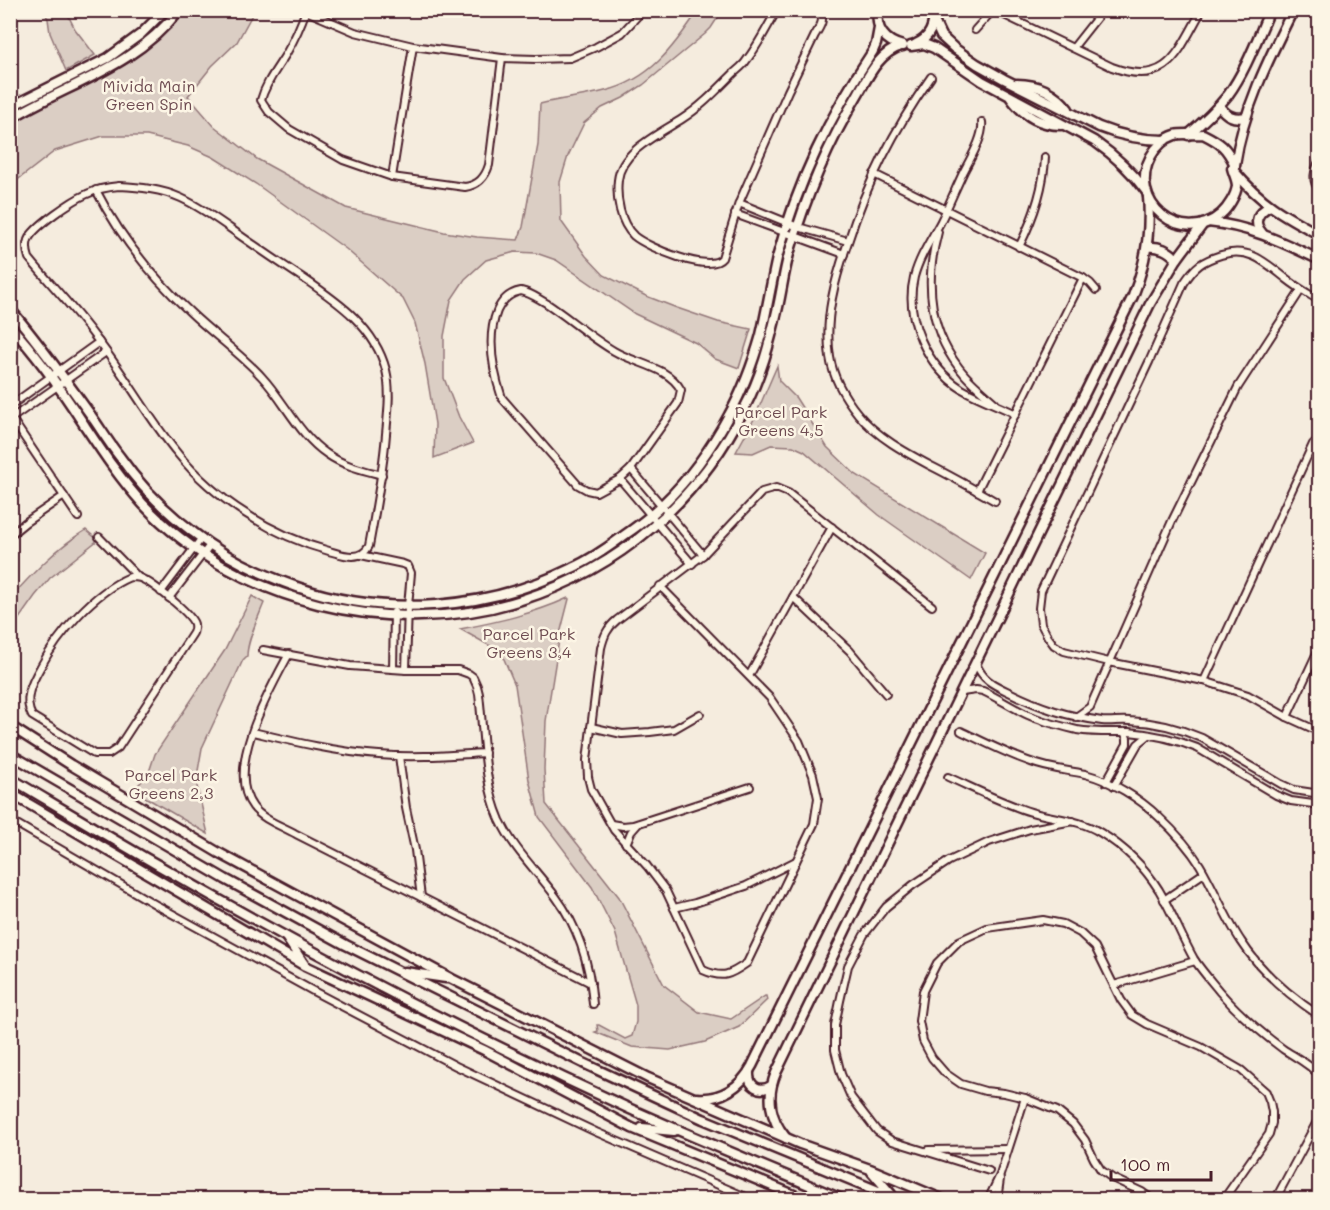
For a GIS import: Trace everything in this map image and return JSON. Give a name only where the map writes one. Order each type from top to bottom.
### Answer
[{"type":"street","points":[[10,107],[108,58],[141,34],[165,10]]},
{"type":"street","points":[[10,119],[122,61],[158,33],[179,10]]},
{"type":"street","points":[[502,58],[489,165],[486,174],[473,186],[465,187],[392,177],[343,159],[290,129],[269,112],[261,100],[264,88],[287,53],[306,11],[355,32],[413,46],[502,58],[536,59],[570,58],[596,47],[622,33],[642,10]]},
{"type":"street","points":[[777,10],[746,62],[717,91],[684,118],[631,153],[621,167],[618,198],[622,218],[632,235],[659,250],[680,258],[700,263],[719,262],[739,203],[788,91],[820,28],[823,16],[820,10]]},
{"type":"street","points":[[975,30],[994,10],[1112,67],[1126,72],[1143,73],[1156,71],[1166,66],[1202,10]]},
{"type":"street","points":[[1073,48],[1103,10]]},
{"type":"street","points":[[1188,135],[1219,106],[1232,88],[1243,70],[1270,10]]},
{"type":"street","points":[[1233,166],[1246,117],[1261,78],[1293,10]]},
{"type":"street","points":[[62,383],[105,455],[136,496],[159,520],[204,554],[246,578],[288,596],[333,608],[394,615],[428,616],[479,611],[500,606],[540,594],[578,578],[632,543],[664,509],[705,455],[730,413],[742,389],[760,337],[773,274],[807,170],[836,110],[873,51],[879,28],[877,13]]},
{"type":"street","points":[[911,45],[920,42],[928,35],[932,28],[934,14]]},
{"type":"street","points":[[934,14],[941,36],[954,48],[993,73],[1115,133],[1140,139],[1165,140]]},
{"type":"street","points":[[879,28],[892,43],[901,46]]},
{"type":"street","points":[[664,509],[688,493],[731,434],[755,386],[772,335],[785,269],[798,227],[838,128],[882,56],[901,46],[924,44],[934,48],[968,73],[1094,141],[1109,151],[1136,177],[1155,208],[1165,217],[1190,226],[1206,223],[1235,226],[1262,233],[1320,260]]},
{"type":"street","points":[[392,177],[413,46]]},
{"type":"street","points":[[931,76],[895,132],[858,212],[832,295],[828,331],[830,359],[842,390],[859,415],[883,437],[916,458],[995,501]]},
{"type":"street","points":[[1019,86],[1025,84],[1046,90],[1063,103],[1070,112]]},
{"type":"street","points":[[1017,100],[1019,86]]},
{"type":"street","points":[[1009,95],[1023,112],[1033,118],[1043,123],[1065,125]]},
{"type":"street","points":[[1219,106],[1230,116],[1246,117]]},
{"type":"street","points":[[1053,119],[1059,107]]},
{"type":"street","points":[[982,122],[978,141],[946,211],[924,251],[913,279],[912,296],[916,329],[929,356],[947,377],[976,397],[1016,414]]},
{"type":"street","points":[[694,1098],[708,1098],[722,1094],[740,1083],[749,1072],[1133,296],[1144,264],[1149,230],[1145,178],[1147,163],[1165,140],[1176,135],[1203,134],[1217,141],[1228,152],[1237,185],[1232,201],[1222,214],[1206,223],[1178,259],[1150,304],[781,1062],[771,1086],[770,1100],[772,1114],[786,1138]]},
{"type":"street","points":[[1019,247],[1040,193],[1045,158]]},
{"type":"street","points":[[1320,160],[1314,181],[1320,191]]},
{"type":"street","points":[[1233,166],[1250,188],[1270,206],[1320,235]]},
{"type":"street","points":[[874,174],[1083,278],[1095,290]]},
{"type":"street","points":[[361,555],[369,546],[382,475],[389,403],[388,377],[379,350],[355,318],[331,297],[202,210],[180,197],[156,190],[131,187],[96,190],[69,203],[35,231],[28,241],[29,258],[99,342],[179,456],[198,477],[221,496],[257,520],[295,540],[336,553],[361,555],[408,566],[411,576],[406,670]]},
{"type":"street","points":[[96,190],[121,233],[149,270],[190,312],[263,378],[311,441],[326,454],[343,464],[382,475]]},
{"type":"street","points":[[739,203],[788,224],[848,242]]},
{"type":"street","points":[[1262,233],[1257,224],[1257,218],[1259,213],[1270,206]]},
{"type":"street","points":[[735,214],[844,254]]},
{"type":"street","points":[[941,221],[930,276],[932,303],[939,333],[964,374],[998,405]]},
{"type":"street","points":[[1147,247],[1164,249],[1178,259]]},
{"type":"street","points":[[1320,301],[1301,290],[1261,259],[1250,254],[1226,254],[1208,259],[1191,272],[1041,591],[1039,608],[1041,624],[1054,645],[1064,651],[1204,681],[1248,695],[1320,732]]},
{"type":"street","points":[[977,491],[1083,278]]},
{"type":"street","points":[[1076,717],[1090,706],[1172,521],[1238,387],[1301,290]]},
{"type":"street","points":[[514,292],[529,292],[616,353],[669,376],[677,383],[681,390],[678,403],[631,469],[620,479],[597,492],[587,490],[578,485],[502,398],[494,373],[491,334],[498,309],[508,296],[514,292]]},
{"type":"street","points":[[10,309],[55,374],[121,459],[169,513],[201,539],[246,566],[308,591],[356,602],[408,606],[446,604],[486,598],[548,579],[574,567],[601,553],[654,519]]},
{"type":"street","points":[[10,326],[55,374]]},
{"type":"street","points":[[10,406],[99,342]]},
{"type":"street","points":[[78,517],[11,417],[106,352]]},
{"type":"street","points":[[1204,681],[1313,444],[1320,439]]},
{"type":"street","points":[[631,469],[703,555]]},
{"type":"street","points":[[620,479],[692,564]]},
{"type":"street","points":[[660,586],[770,698],[799,741],[813,774],[818,798],[814,824],[747,963],[731,974],[715,975],[703,970],[666,891],[610,824],[591,789],[587,760],[601,648],[605,633],[617,620],[660,586],[703,555],[762,492],[776,488],[788,493],[932,606]]},
{"type":"street","points":[[10,535],[64,496]]},
{"type":"street","points":[[748,676],[832,527]]},
{"type":"street","points":[[99,537],[139,578],[169,598],[194,623],[193,633],[118,748],[109,754],[94,754],[32,716],[28,710],[27,700],[35,678],[64,631],[106,591],[122,580],[130,577],[139,578]]},
{"type":"street","points":[[161,592],[201,539]]},
{"type":"street","points":[[169,598],[210,545]]},
{"type":"street","points":[[793,597],[850,651],[886,694]]},
{"type":"street","points":[[393,669],[394,605]]},
{"type":"street","points":[[1287,717],[1320,646]]},
{"type":"street","points":[[263,650],[350,666],[406,670],[458,670],[473,677],[479,694],[492,797],[515,847],[556,897],[574,927],[591,983],[593,1004]]},
{"type":"street","points":[[289,654],[272,687],[244,758],[243,779],[249,801],[256,810],[279,825],[591,983]]},
{"type":"street","points":[[976,663],[978,670],[988,681],[1005,691],[1056,713],[1174,728],[1202,738],[1294,790],[1320,794]]},
{"type":"street","points":[[962,692],[976,690],[982,692],[1028,715],[1053,724],[1087,731],[1124,732],[1171,739],[1191,746],[1276,795],[1291,801],[1320,805]]},
{"type":"street","points":[[1000,700],[1005,691]]},
{"type":"street","points":[[591,727],[622,734],[650,732],[674,729],[700,714]]},
{"type":"street","points":[[10,726],[209,847],[452,979],[648,1078],[786,1138],[870,1169],[944,1200]]},
{"type":"street","points":[[961,731],[1048,768],[1085,774],[1106,782],[1124,791],[1157,814],[1187,847],[1246,949],[1274,980],[1320,1016]]},
{"type":"street","points":[[253,732],[332,749],[380,756],[427,757],[485,753]]},
{"type":"street","points":[[1106,782],[1127,744],[1124,732]]},
{"type":"street","points":[[1114,786],[1140,742],[1149,735]]},
{"type":"street","points":[[10,753],[235,884],[346,945],[643,1092],[703,1119],[897,1198]]},
{"type":"street","points":[[399,756],[421,897]]},
{"type":"street","points":[[10,762],[21,760]]},
{"type":"street","points":[[1249,778],[1255,768]]},
{"type":"street","points":[[948,777],[1014,807],[1088,826],[1125,850],[1149,875],[1195,961],[1220,992],[1262,1032],[1320,1076]]},
{"type":"street","points":[[10,778],[163,869],[286,937],[537,1065],[680,1131],[844,1200]]},
{"type":"street","points":[[610,824],[623,826],[638,823],[750,788]]},
{"type":"street","points":[[10,793],[305,966],[484,1050],[632,1128],[806,1200]]},
{"type":"street","points":[[10,820],[178,917],[456,1066],[596,1132],[753,1200]]},
{"type":"street","points":[[989,1170],[892,1141],[877,1131],[851,1097],[841,1074],[836,1050],[835,1025],[848,966],[864,935],[886,907],[913,885],[949,861],[989,842],[1030,829],[1073,821]]},
{"type":"street","points":[[626,844],[638,823]]},
{"type":"street","points":[[674,908],[746,886],[797,860]]},
{"type":"street","points":[[1164,900],[1204,873]]},
{"type":"street","points":[[1153,1200],[1101,1170],[1085,1140],[1073,1124],[1056,1111],[1004,1092],[961,1084],[945,1073],[932,1059],[923,1041],[919,1021],[923,991],[937,963],[959,941],[987,928],[1043,920],[1062,924],[1080,933],[1095,947],[1126,1008],[1139,1020],[1201,1047],[1241,1070],[1266,1092],[1272,1112],[1269,1134],[1223,1200]]},
{"type":"street","points":[[286,937],[305,966]]},
{"type":"street","points":[[1114,985],[1195,961]]},
{"type":"street","points":[[396,970],[452,979]]},
{"type":"street","points":[[749,1072],[750,1082],[754,1086],[763,1089],[771,1086]]},
{"type":"street","points":[[988,1200],[1000,1175],[1025,1098]]},
{"type":"street","points":[[1275,1200],[1320,1116]]},
{"type":"street","points":[[632,1128],[680,1131]]},
{"type":"street","points":[[922,1150],[1008,1149]]},
{"type":"street","points":[[870,1169],[897,1198]]},
{"type":"street","points":[[997,1200],[1000,1175]]},
{"type":"green space","points":[[44,11],[74,11],[68,15],[75,29],[95,55],[66,71],[50,33]]},
{"type":"green space","name":"Mivida Main Green Spin","points":[[184,11],[254,11],[237,42],[212,66],[188,96],[214,126],[257,159],[346,208],[444,232],[518,240],[523,227],[538,145],[540,104],[605,91],[635,79],[659,61],[698,11],[722,11],[705,34],[643,85],[602,108],[584,123],[568,156],[560,182],[561,221],[586,256],[604,275],[646,296],[677,308],[718,322],[751,329],[739,368],[715,359],[696,343],[635,314],[556,260],[536,253],[515,252],[486,260],[465,279],[451,300],[444,336],[444,378],[459,417],[473,443],[434,458],[435,424],[425,364],[415,323],[403,299],[346,249],[256,184],[213,157],[188,146],[147,136],[103,136],[55,151],[11,185],[11,124],[35,107],[119,67],[150,44]]},
{"type":"green space","name":"Parcel Park Greens 4,5","points":[[777,366],[779,381],[796,398],[827,447],[855,474],[985,553],[971,580],[879,515],[804,451],[793,446],[771,445],[753,453],[736,452],[754,419]]},
{"type":"green space","points":[[86,530],[98,540],[50,578],[11,630],[11,597],[55,553]]},
{"type":"green space","name":"Parcel Park Greens 2,3","points":[[252,596],[264,603],[251,637],[247,656],[243,660],[202,748],[196,782],[208,834],[133,790],[148,775],[155,754],[225,650]]},
{"type":"green space","name":"Parcel Park Greens 3,4","points":[[568,598],[546,721],[544,769],[546,804],[619,897],[664,985],[699,1012],[731,1019],[766,996],[767,1000],[739,1027],[705,1042],[670,1050],[632,1047],[595,1032],[598,1031],[597,1025],[599,1025],[625,1039],[632,1036],[636,1022],[636,1005],[615,932],[592,887],[539,817],[529,780],[515,685],[501,652],[460,629],[515,617]]}]
